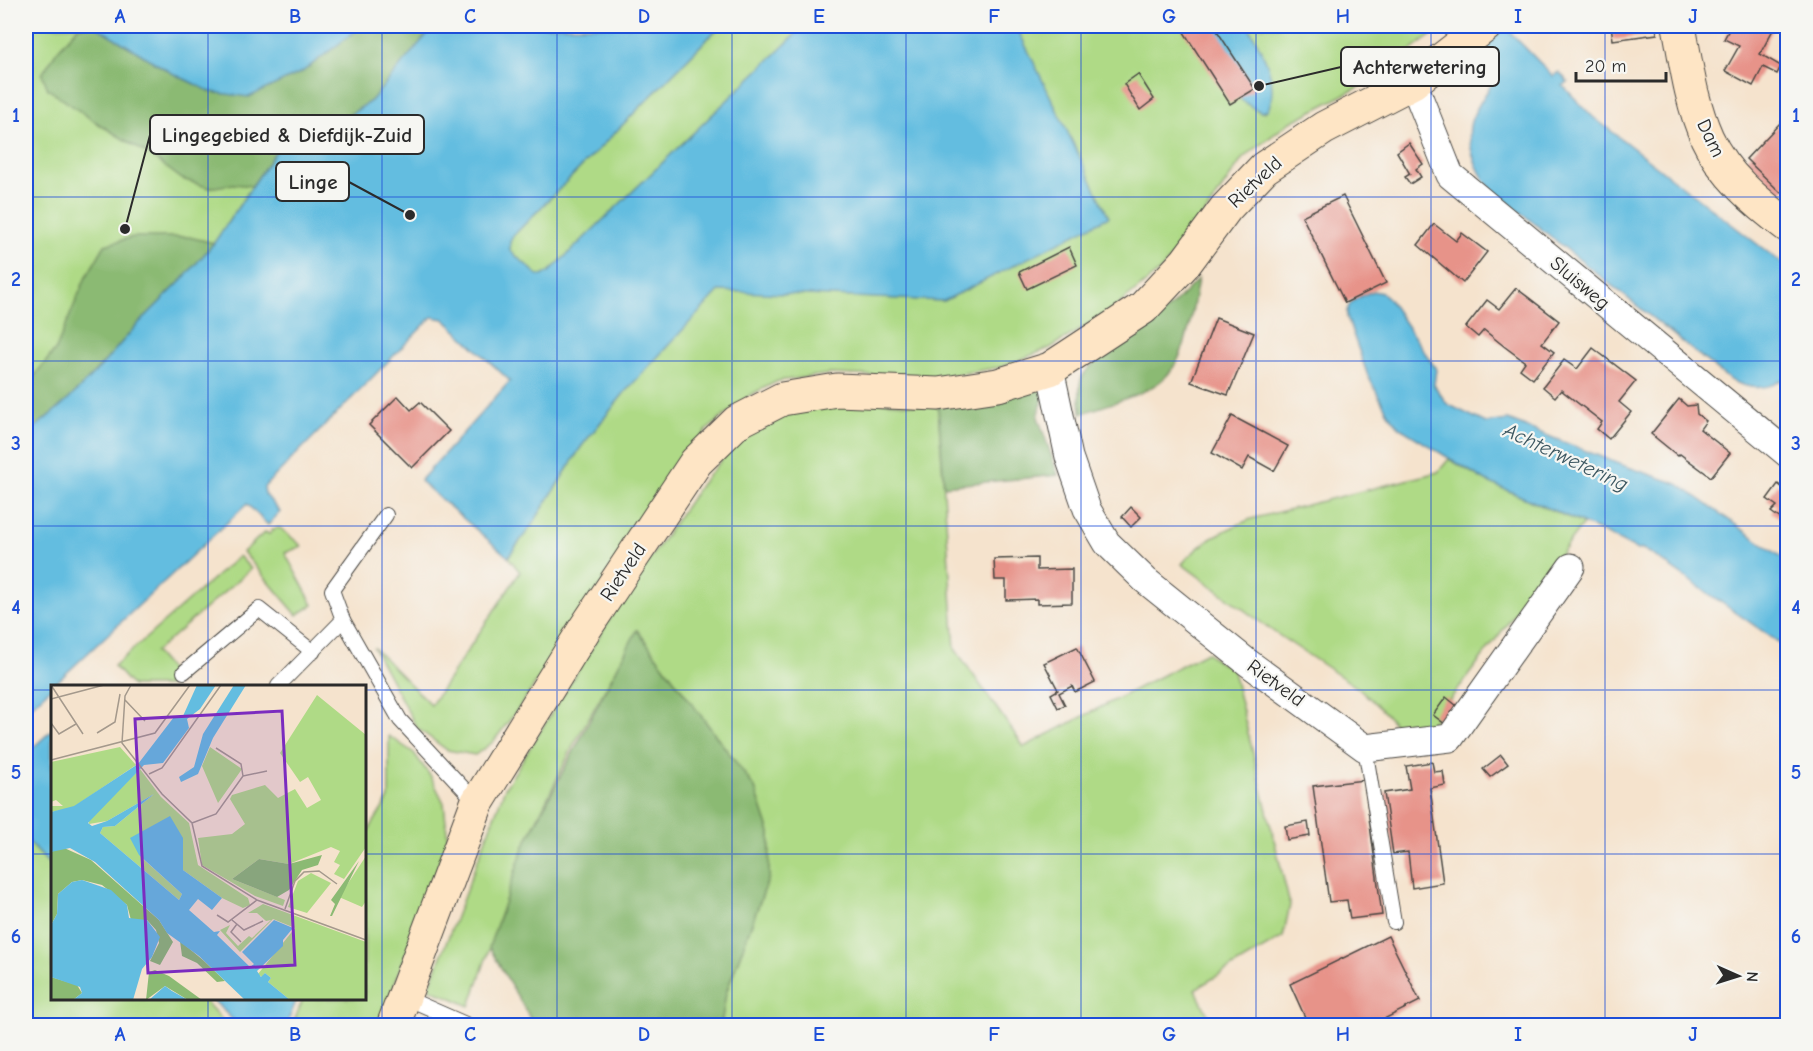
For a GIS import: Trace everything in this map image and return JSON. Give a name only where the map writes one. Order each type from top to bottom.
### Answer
[{"type":"street","name":"Dam","points":[[1679,26],[1692,91],[1707,137],[1718,156],[1744,189],[1788,226]]},
{"type":"street","name":"Rietveld","points":[[399,1011],[477,802],[584,630],[696,462],[737,422],[782,399],[837,390],[938,394],[998,385],[1050,369],[1143,308],[1186,262],[1226,208],[1264,168],[1324,128],[1413,82],[1477,32]]},
{"type":"street","name":"Sluisweg","points":[[1413,82],[1450,175],[1788,454]]},
{"type":"street","name":"Rietveld","points":[[1050,369],[1069,457],[1087,508],[1107,543],[1145,580],[1247,662],[1365,748]]},
{"type":"street","points":[[1365,748],[1450,738],[1571,567]]},
{"type":"lane","points":[[387,515],[332,590],[344,620],[400,720],[477,802]]},
{"type":"lane","points":[[184,672],[259,609],[313,651]]},
{"type":"lane","points":[[280,685],[344,620]]},
{"type":"lane","points":[[1365,748],[1394,922]]},
{"type":"lane","points":[[399,1011],[470,1026]]},
{"type":"green space","points":[[26,26],[434,26],[340,122],[276,151],[214,243],[69,399],[26,435]]},
{"type":"green space","points":[[79,26],[95,26],[172,73],[211,92],[249,96],[302,72],[362,26],[434,26],[371,101],[334,125],[276,151],[252,186],[233,184],[209,188],[182,179],[151,156],[48,89],[42,74],[57,51]]},
{"type":"green space","points":[[720,26],[802,26],[549,272],[542,276],[538,275],[510,251],[513,236]]},
{"type":"green space","points":[[1016,26],[1184,26],[1226,86],[1248,105],[1265,112],[1252,33],[1248,26],[1444,26],[1363,85],[1289,123],[1243,158],[1186,241],[1161,270],[1112,310],[1050,348],[1001,367],[934,378],[830,374],[778,381],[750,395],[707,430],[519,708],[493,742],[475,755],[447,750],[417,728],[373,647],[431,705],[520,572],[508,557],[532,525],[581,447],[625,392],[719,290],[944,301],[1108,217]]},
{"type":"green space","points":[[133,237],[189,237],[214,243],[69,399],[26,435],[26,386],[56,349],[85,279],[105,245]]},
{"type":"green space","points":[[1198,279],[1188,333],[1171,370],[1156,385],[1146,390],[1081,414],[1080,385],[1088,369],[1103,356],[1155,321]]},
{"type":"green space","points":[[1047,384],[1038,417],[1058,475],[944,486],[938,407]]},
{"type":"green space","points":[[864,400],[938,407],[955,649],[1024,747],[1207,652],[1220,663],[1232,667],[1290,905],[1283,937],[1195,989],[1213,1025],[721,1025],[726,993],[769,877],[770,833],[755,788],[638,631],[574,744],[524,846],[470,1006],[429,988],[505,788],[621,601],[701,484],[749,428],[787,412]]},
{"type":"green space","points":[[1449,459],[1486,481],[1583,524],[1414,747],[1385,713],[1361,690],[1274,632],[1182,564],[1205,542],[1251,519],[1438,472]]},
{"type":"green space","points":[[280,528],[302,546],[285,553],[313,605],[297,615],[243,552],[265,532],[269,534],[273,531],[272,529]]},
{"type":"green space","points":[[239,556],[251,569],[155,652],[178,679],[170,685],[131,685],[114,666]]},
{"type":"green space","points":[[637,630],[755,788],[770,833],[769,877],[726,993],[721,1025],[534,1025],[489,947],[524,846]]},
{"type":"green space","points":[[389,736],[414,753],[431,777],[444,803],[448,842],[379,1025],[292,1026],[303,1000],[366,1000],[366,834],[389,798]]},
{"type":"green space","points":[[26,839],[51,866],[51,1000],[204,1000],[227,1025],[26,1025]]},
{"type":"water","points":[[95,26],[362,26],[302,72],[249,97],[211,92],[172,73]]},
{"type":"water","points":[[434,26],[720,26],[513,236],[510,251],[542,276],[549,272],[802,26],[1016,26],[1109,217],[944,301],[719,291],[625,392],[581,447],[532,525],[508,557],[420,481],[510,381],[444,319],[432,317],[264,487],[265,494],[280,512],[268,525],[247,504],[54,685],[51,685],[26,711],[26,435],[69,399],[182,280],[214,243],[276,151],[334,125],[371,101]]},
{"type":"water","points":[[1184,26],[1248,26],[1264,55],[1271,77],[1271,99],[1268,110],[1261,112],[1248,105],[1226,86]]},
{"type":"water","points":[[1457,26],[1504,26],[1553,76],[1559,72],[1568,82],[1563,86],[1593,117],[1787,267],[1788,375],[1775,384],[1760,387],[1745,386],[1730,380],[1490,188],[1472,154],[1469,134],[1473,116],[1495,78],[1478,50]]},
{"type":"water","points":[[1373,291],[1382,293],[1388,298],[1436,369],[1434,385],[1447,404],[1486,423],[1508,420],[1619,464],[1678,484],[1787,561],[1787,648],[1643,549],[1637,550],[1605,533],[1486,481],[1400,428],[1388,413],[1368,376],[1347,317],[1351,303]]},
{"type":"water","points":[[51,731],[51,866],[26,839],[26,754]]},
{"type":"water","points":[[213,1000],[297,1000],[286,1026],[238,1025]]},
{"type":"building","points":[[1180,26],[1214,26],[1255,89],[1230,104]]},
{"type":"building","points":[[1611,26],[1656,26],[1657,34],[1613,40]]},
{"type":"building","points":[[1731,26],[1775,26],[1760,54],[1781,66],[1777,74],[1763,67],[1753,86],[1725,71],[1739,46],[1724,39]]},
{"type":"building","points":[[1138,74],[1154,99],[1140,110],[1124,84]]},
{"type":"building","points":[[1781,122],[1788,129],[1788,186],[1781,193],[1746,159]]},
{"type":"building","points":[[1409,143],[1423,164],[1416,169],[1421,177],[1410,184],[1405,177],[1410,174],[1397,152]]},
{"type":"building","points":[[1343,196],[1386,283],[1345,303],[1302,216]]},
{"type":"building","points":[[1434,224],[1456,241],[1462,233],[1487,252],[1463,283],[1418,245]]},
{"type":"building","points":[[1069,247],[1077,265],[1027,289],[1019,272]]},
{"type":"building","points":[[1516,288],[1559,321],[1542,343],[1554,352],[1533,379],[1520,369],[1525,362],[1484,330],[1478,337],[1466,327],[1487,300],[1499,309]]},
{"type":"building","points":[[1216,318],[1254,333],[1228,395],[1191,382]]},
{"type":"building","points":[[1593,348],[1636,381],[1619,402],[1631,412],[1609,439],[1597,429],[1602,422],[1561,390],[1555,397],[1543,387],[1564,360],[1577,369]]},
{"type":"building","points":[[398,396],[411,410],[420,402],[449,431],[412,468],[369,425]]},
{"type":"building","points":[[1679,399],[1687,406],[1696,405],[1697,414],[1706,421],[1700,429],[1730,453],[1711,477],[1680,454],[1678,456],[1651,434]]},
{"type":"building","points":[[1232,416],[1288,446],[1274,471],[1249,457],[1242,470],[1212,453]]},
{"type":"building","points":[[1778,484],[1788,492],[1788,524],[1771,512],[1777,506],[1767,499]]},
{"type":"building","points":[[1131,507],[1141,517],[1131,527],[1122,517]]},
{"type":"building","points":[[1037,558],[1037,570],[1072,569],[1072,603],[1037,604],[1037,599],[1006,600],[1006,580],[995,580],[994,559]]},
{"type":"building","points":[[1077,647],[1095,682],[1075,692],[1072,686],[1059,693],[1065,705],[1058,708],[1051,694],[1058,690],[1044,663]]},
{"type":"building","points":[[1446,697],[1462,710],[1449,727],[1433,715]]},
{"type":"building","points":[[1501,755],[1508,764],[1490,777],[1483,769]]},
{"type":"building","points":[[1432,762],[1434,772],[1443,771],[1445,785],[1430,788],[1443,883],[1412,888],[1408,852],[1393,854],[1384,793],[1410,789],[1406,766]]},
{"type":"building","points":[[1364,780],[1382,915],[1350,919],[1347,900],[1329,902],[1313,786]]},
{"type":"building","points":[[1308,822],[1310,836],[1287,840],[1285,826]]},
{"type":"building","points":[[1388,936],[1420,1001],[1370,1026],[1309,1026],[1290,984]]},
{"type":"place","name":"Achterwetering","points":[[1259,86]]},
{"type":"place","name":"Linge","points":[[410,215]]},
{"type":"place","name":"Lingegebied & Diefdijk-Zuid","points":[[125,229]]}]
